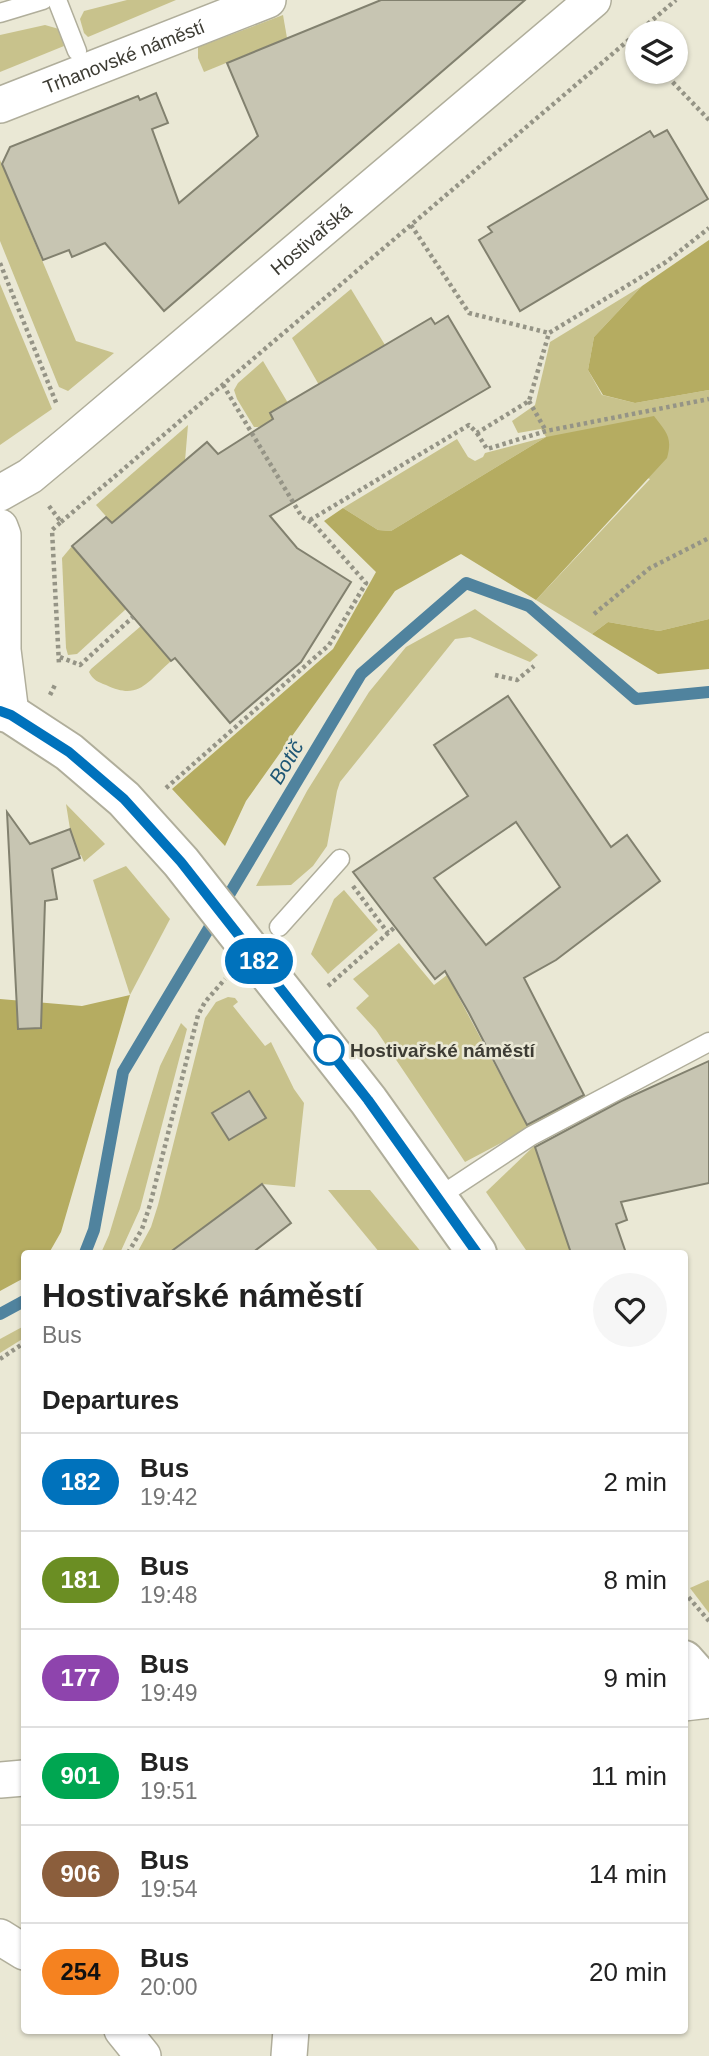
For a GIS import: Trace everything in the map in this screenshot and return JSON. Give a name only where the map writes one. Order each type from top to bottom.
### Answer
[{"type":"main road","points":[[6,713],[69,752],[124,799],[187,869],[368,1100],[475,1250]]},
{"type":"main road","points":[[688,1664],[709,1688]]},
{"type":"street","name":"Hostivařská","points":[[36,486],[593,0]]},
{"type":"street","name":"Trhanovské náměstí","points":[[0,105],[253,3]]},
{"type":"street","points":[[0,493],[36,486]]},
{"type":"street","points":[[0,527],[3,535],[6,713]]},
{"type":"street","points":[[688,1703],[709,1700]]},
{"type":"street","points":[[0,1780],[21,1778]]},
{"type":"street","points":[[0,1937],[21,1950]]},
{"type":"street","points":[[125,2034],[143,2056]]},
{"type":"street","points":[[289,2056],[291,2034]]},
{"type":"lane","points":[[0,13],[43,0]]},
{"type":"lane","points":[[57,0],[77,51]]},
{"type":"lane","points":[[279,927],[339,862]]},
{"type":"lane","points":[[437,1198],[531,1136],[709,1042]]},
{"type":"path","points":[[651,21],[676,0]]},
{"type":"path","points":[[59,664],[52,530],[625,44]]},
{"type":"path","points":[[674,84],[709,120]]},
{"type":"path","points":[[411,225],[469,313],[549,333]]},
{"type":"path","points":[[477,433],[529,401],[549,333],[666,262],[709,228]]},
{"type":"path","points":[[0,263],[59,410]]},
{"type":"path","points":[[162,791],[328,645],[366,583],[310,520],[302,517],[223,385]]},
{"type":"path","points":[[310,520],[469,425],[487,449],[546,430],[709,399]]},
{"type":"path","points":[[529,401],[546,430]]},
{"type":"path","points":[[36,486],[61,522]]},
{"type":"path","points":[[594,614],[650,568],[709,538]]},
{"type":"path","points":[[59,657],[80,665],[133,617]]},
{"type":"path","points":[[495,675],[517,680],[534,666]]},
{"type":"path","points":[[339,862],[388,933]]},
{"type":"path","points":[[328,987],[395,927]]},
{"type":"path","points":[[130,1250],[142,1229],[150,1205],[198,1015],[225,978]]},
{"type":"path","points":[[0,1359],[21,1345]]},
{"type":"path","points":[[688,1597],[709,1621]]},
{"type":"shaded area","points":[[127,0],[176,0],[88,37],[84,33],[80,19],[84,11]]},
{"type":"shaded area","points":[[283,15],[287,38],[204,72],[198,58],[198,47]]},
{"type":"shaded area","points":[[45,25],[59,29],[64,46],[0,72],[0,35]]},
{"type":"shaded area","points":[[0,160],[76,341],[114,353],[68,391],[59,387],[0,241]]},
{"type":"shaded area","points":[[709,240],[709,390],[635,403],[603,395],[588,370],[594,337],[642,286]]},
{"type":"shaded area","points":[[0,284],[52,409],[0,445]]},
{"type":"shaded area","points":[[642,286],[594,337],[588,370],[602,395],[635,403],[709,390],[709,619],[659,631],[608,622],[592,634],[536,600],[650,479],[546,437],[541,429],[518,433],[512,421],[535,405],[550,342]]},
{"type":"shaded area","points":[[351,289],[385,345],[319,385],[292,338]]},
{"type":"shaded area","points":[[263,361],[288,403],[269,422],[254,427],[234,390],[238,383]]},
{"type":"shaded area","points":[[654,416],[669,440],[667,458],[536,600],[461,554],[395,591],[246,801],[225,846],[172,789],[333,649],[376,572],[324,521],[343,508],[378,530],[391,531],[546,437]]},
{"type":"shaded area","points":[[188,425],[185,461],[112,523],[96,505]]},
{"type":"shaded area","points":[[546,437],[391,531],[378,530],[343,508],[457,439],[468,457],[475,461],[485,453]]},
{"type":"shaded area","points":[[72,546],[126,609],[77,654],[68,655],[62,558]]},
{"type":"shaded area","points":[[475,609],[538,655],[530,662],[470,637],[455,639],[340,782],[327,846],[313,866],[291,885],[256,886],[307,791],[369,692],[406,647]]},
{"type":"shaded area","points":[[709,619],[709,669],[658,674],[592,634],[608,622],[659,631]]},
{"type":"shaded area","points":[[141,626],[171,661],[149,682],[135,690],[117,689],[94,679],[89,672],[91,669]]},
{"type":"shaded area","points":[[66,804],[105,844],[84,862],[70,829]]},
{"type":"shaded area","points":[[126,866],[170,919],[130,995],[93,880]]},
{"type":"shaded area","points":[[344,890],[378,930],[328,974],[311,954],[334,899]]},
{"type":"shaded area","points":[[399,943],[434,985],[447,975],[523,1118],[581,1089],[586,1098],[465,1162],[376,1030],[356,1008],[369,996],[353,979]]},
{"type":"shaded area","points":[[130,995],[61,1232],[51,1250],[21,1250],[21,1280],[0,1291],[0,999],[82,1006]]},
{"type":"shaded area","points":[[228,997],[235,998],[238,1002],[233,1006],[265,1046],[271,1042],[294,1089],[304,1103],[295,1187],[262,1184],[173,1250],[139,1250],[151,1227],[158,1205],[205,1018],[216,1002]],"holes":[[[249,1091],[265,1118],[229,1140],[213,1112]]]},
{"type":"shaded area","points":[[181,1023],[187,1029],[140,1209],[121,1250],[102,1250],[109,1235],[160,1066]]},
{"type":"shaded area","points":[[535,1145],[570,1250],[526,1250],[486,1192]]},
{"type":"shaded area","points":[[328,1190],[370,1190],[420,1250],[378,1250]]},
{"type":"shaded area","points":[[21,1328],[21,1340],[0,1353],[0,1339]]},
{"type":"shaded area","points":[[709,1581],[709,1613],[690,1588]]},
{"type":"building","points":[[381,0],[525,0],[164,311],[105,243],[72,257],[69,250],[43,260],[2,164],[10,147],[138,96],[140,100],[156,93],[168,123],[152,129],[179,203],[258,136],[227,63]]},
{"type":"building","points":[[667,130],[708,199],[520,311],[479,240],[492,232],[488,227],[650,131],[654,137]]},
{"type":"building","points":[[448,316],[490,387],[270,516],[297,548],[351,582],[301,662],[230,723],[175,658],[171,661],[72,546],[106,517],[112,523],[207,442],[218,454],[273,419],[270,413],[431,318],[435,324]]},
{"type":"building","points":[[508,696],[611,847],[627,835],[660,881],[556,960],[524,978],[584,1095],[527,1125],[445,971],[435,979],[353,872],[468,796],[434,745]],"holes":[[[516,822],[560,887],[486,945],[434,878]]]},
{"type":"building","points":[[7,812],[30,844],[70,829],[80,858],[52,869],[57,899],[45,901],[41,1028],[18,1029]]},
{"type":"building","points":[[709,1061],[709,1183],[621,1202],[627,1220],[616,1224],[625,1250],[570,1250],[535,1147],[621,1101]]},
{"type":"building","points":[[249,1091],[266,1118],[229,1140],[212,1113]]},
{"type":"building","points":[[262,1184],[291,1223],[256,1250],[173,1250]]},
{"type":"waterway","name":"Botič","points":[[86,1250],[94,1230],[123,1072],[361,674],[466,583],[529,606],[636,699],[709,692]]},
{"type":"waterway","name":"Botič","points":[[0,1314],[21,1303]]},
{"type":"bus line","name":"182","points":[[0,711],[11,715],[69,752],[124,799],[181,862],[368,1100],[475,1250]]},
{"type":"place","name":"Hostivařské náměstí","points":[[329,1050]]}]
